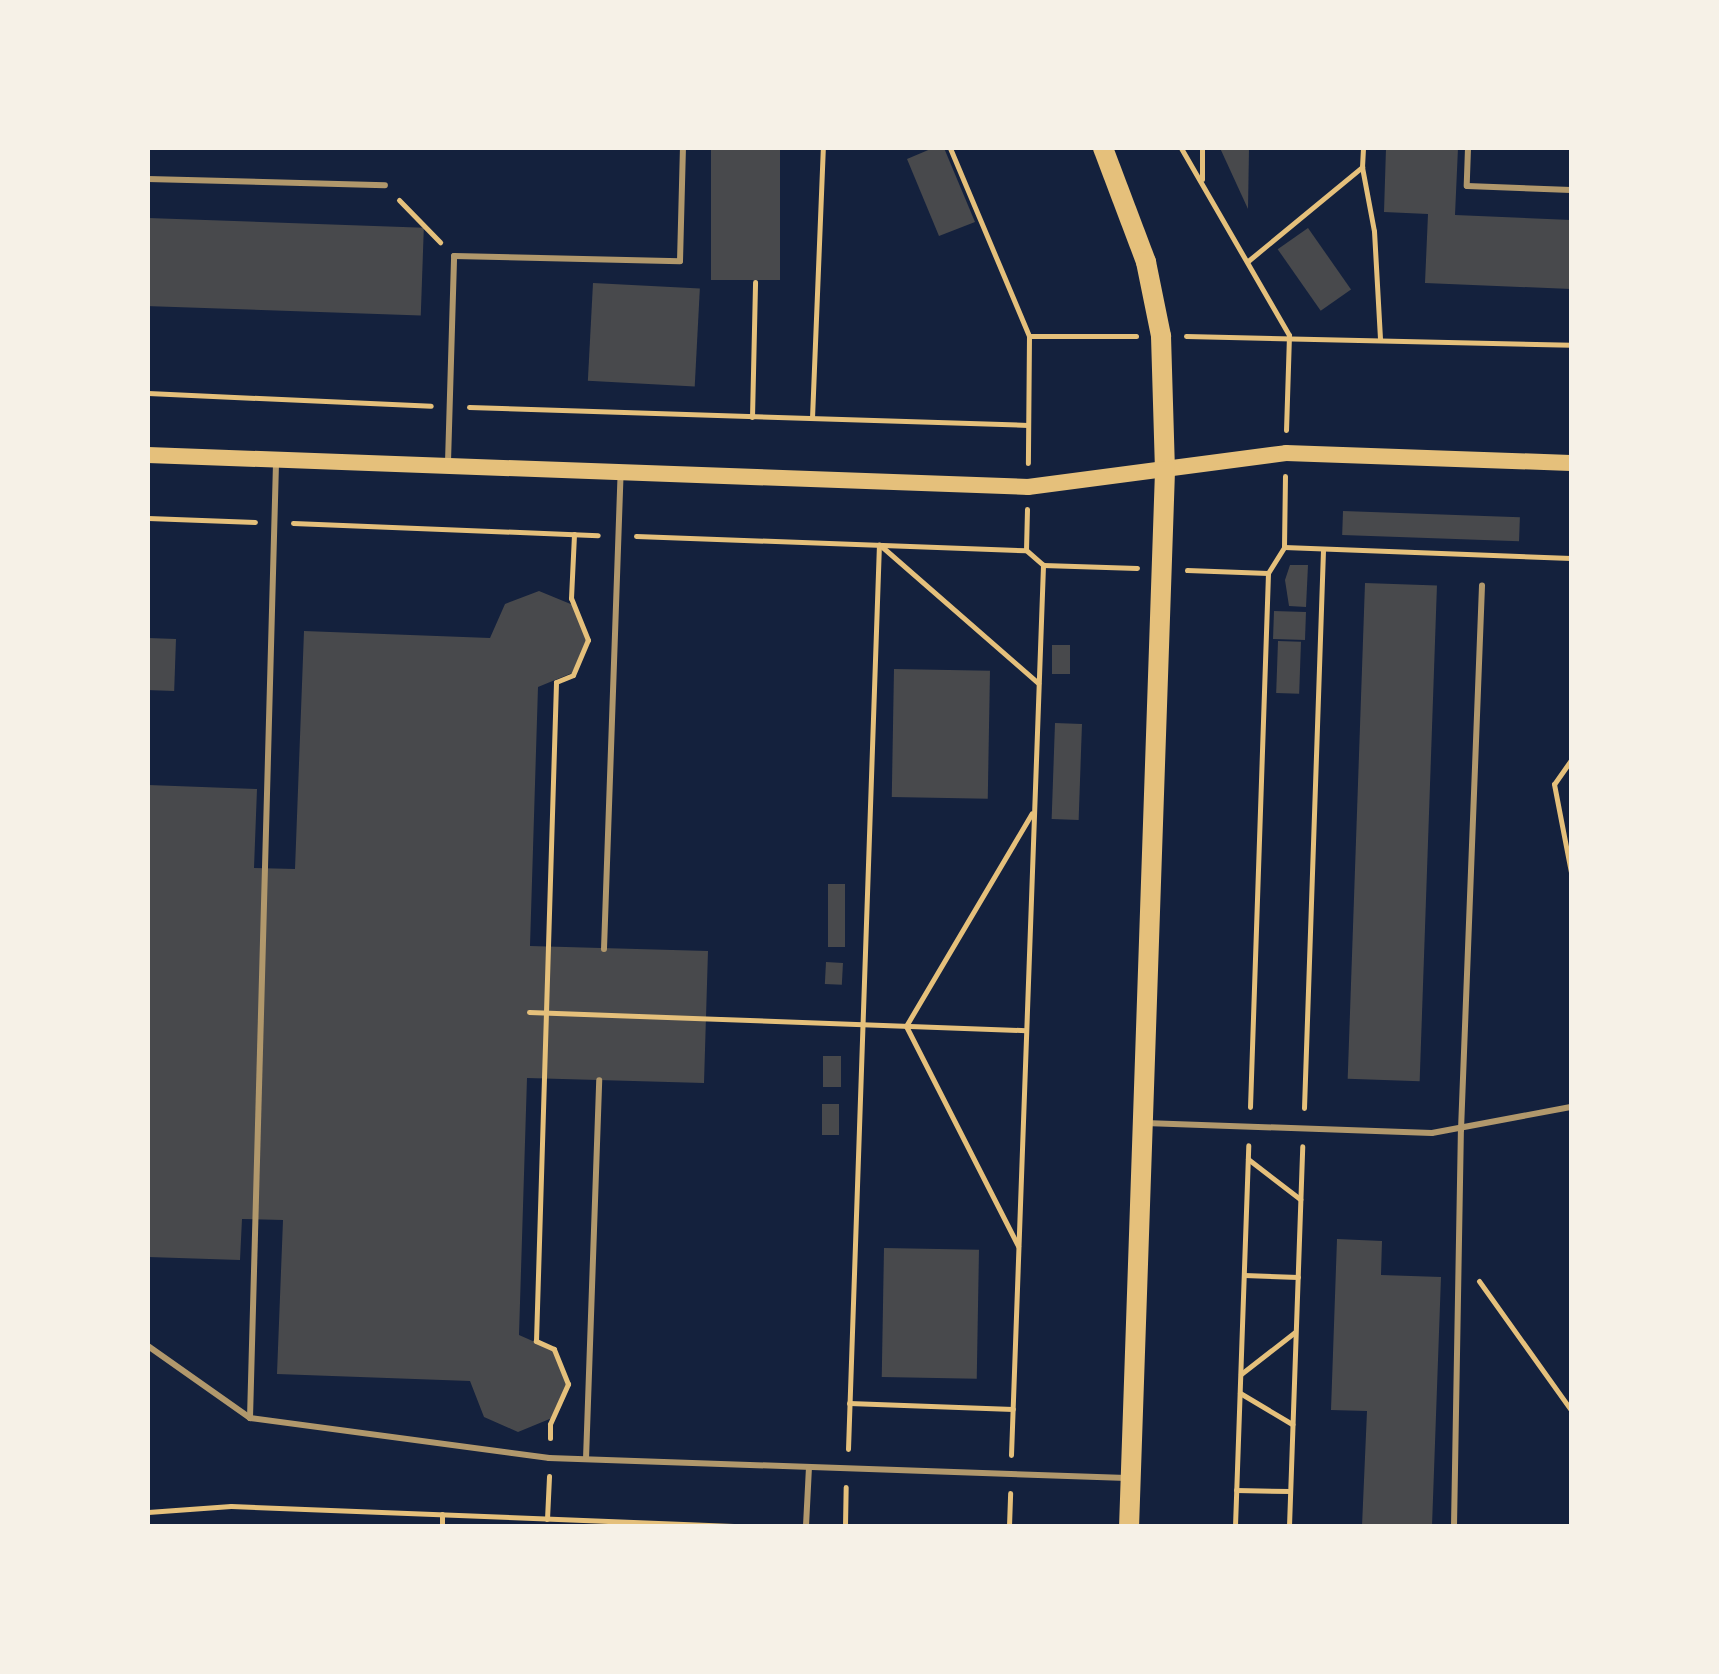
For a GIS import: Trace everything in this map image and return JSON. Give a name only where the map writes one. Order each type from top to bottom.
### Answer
[{"type":"main road","points":[[1103,148],[1146,262],[1161,336],[1165,471],[1129,1526]]},
{"type":"main road","points":[[148,455],[1028,487],[1286,453],[1571,463]]},
{"type":"lane","points":[[449,466],[447,406],[454,256],[680,261],[683,148]]},
{"type":"lane","points":[[1468,148],[1467,186],[1571,190]]},
{"type":"lane","points":[[148,179],[385,185]]},
{"type":"lane","points":[[250,1418],[276,460]]},
{"type":"lane","points":[[604,949],[621,472]]},
{"type":"lane","points":[[1454,1526],[1462,1255],[1461,1130],[1482,585]]},
{"type":"lane","points":[[586,1459],[599,1080]]},
{"type":"lane","points":[[1143,1123],[1461,1130],[1571,1107]]},
{"type":"lane","points":[[148,1346],[250,1418],[549,1458],[1131,1478]]},
{"type":"lane","points":[[806,1526],[809,1467]]},
{"type":"path","points":[[812,418],[823,148]]},
{"type":"path","points":[[950,148],[1029,336],[1026,550]]},
{"type":"path","points":[[1181,148],[1289,335],[1284,547],[1268,573],[1235,1526]]},
{"type":"path","points":[[1202,148],[1202,180]]},
{"type":"path","points":[[1363,148],[1362,167],[1374,231],[1380,339]]},
{"type":"path","points":[[1248,261],[1362,167]]},
{"type":"path","points":[[385,185],[454,256]]},
{"type":"path","points":[[752,417],[755,282]]},
{"type":"path","points":[[1029,336],[1289,335],[1571,345]]},
{"type":"path","points":[[148,393],[1028,425]]},
{"type":"path","points":[[547,1519],[550,1424],[568,1384],[554,1349],[536,1341],[556,682],[573,675],[588,640],[571,598],[574,534]]},
{"type":"path","points":[[845,1526],[879,545],[1038,684]]},
{"type":"path","points":[[1284,547],[1571,558]]},
{"type":"path","points":[[1289,1526],[1323,549]]},
{"type":"path","points":[[1009,1526],[1043,565],[1268,573]]},
{"type":"path","points":[[1571,760],[1554,784],[1571,872]]},
{"type":"path","points":[[906,1026],[1034,809]]},
{"type":"path","points":[[529,1012],[1026,1030]]},
{"type":"path","points":[[906,1026],[1019,1248]]},
{"type":"path","points":[[1248,1159],[1300,1199]]},
{"type":"path","points":[[1462,1255],[1571,1410]]},
{"type":"path","points":[[1244,1275],[1298,1277]]},
{"type":"path","points":[[1241,1374],[1295,1332]]},
{"type":"path","points":[[1240,1393],[1292,1424]]},
{"type":"path","points":[[849,1403],[1013,1409]]},
{"type":"path","points":[[1236,1490],[1290,1491]]},
{"type":"path","points":[[148,1512],[231,1506],[734,1526]]},
{"type":"path","points":[[442,1514],[442,1526]]},
{"type":"building","points":[[711,148],[780,148],[780,280],[711,280]]},
{"type":"building","points":[[933,148],[944,148],[975,222],[939,236],[907,159]]},
{"type":"building","points":[[1220,148],[1249,148],[1248,209]]},
{"type":"building","points":[[1386,148],[1458,148],[1455,215],[1571,220],[1571,289],[1425,283],[1428,214],[1384,212]]},
{"type":"building","points":[[148,218],[424,228],[421,316],[148,306]]},
{"type":"building","points":[[1308,228],[1351,289],[1321,311],[1278,249]]},
{"type":"building","points":[[593,283],[700,289],[695,386],[588,381]]},
{"type":"building","points":[[1343,511],[1520,517],[1519,541],[1342,535]]},
{"type":"building","points":[[1290,565],[1308,565],[1306,607],[1289,606],[1285,580]]},
{"type":"building","points":[[1365,583],[1437,586],[1420,1081],[1348,1079]]},
{"type":"building","points":[[539,591],[573,605],[587,640],[572,673],[538,687],[530,946],[708,951],[704,1083],[527,1078],[519,1335],[553,1350],[567,1384],[552,1418],[518,1432],[484,1417],[470,1381],[277,1374],[283,1220],[242,1219],[240,1260],[148,1257],[148,785],[257,789],[254,868],[295,869],[304,631],[490,638],[505,604]]},
{"type":"building","points":[[1274,611],[1306,612],[1305,640],[1273,639]]},
{"type":"building","points":[[148,638],[176,639],[174,691],[148,690]]},
{"type":"building","points":[[1278,641],[1301,642],[1299,694],[1276,693]]},
{"type":"building","points":[[1052,645],[1070,645],[1070,674],[1052,674]]},
{"type":"building","points":[[894,669],[990,671],[988,799],[892,797]]},
{"type":"building","points":[[1055,723],[1082,724],[1079,820],[1052,819]]},
{"type":"building","points":[[828,884],[845,884],[845,947],[828,947]]},
{"type":"building","points":[[826,962],[843,963],[842,985],[825,984]]},
{"type":"building","points":[[823,1056],[841,1056],[841,1087],[823,1087]]},
{"type":"building","points":[[822,1104],[839,1104],[839,1135],[822,1135]]},
{"type":"building","points":[[1337,1239],[1382,1241],[1381,1275],[1441,1277],[1432,1526],[1362,1526],[1367,1411],[1331,1410]]},
{"type":"building","points":[[884,1248],[979,1250],[977,1379],[882,1377]]}]
